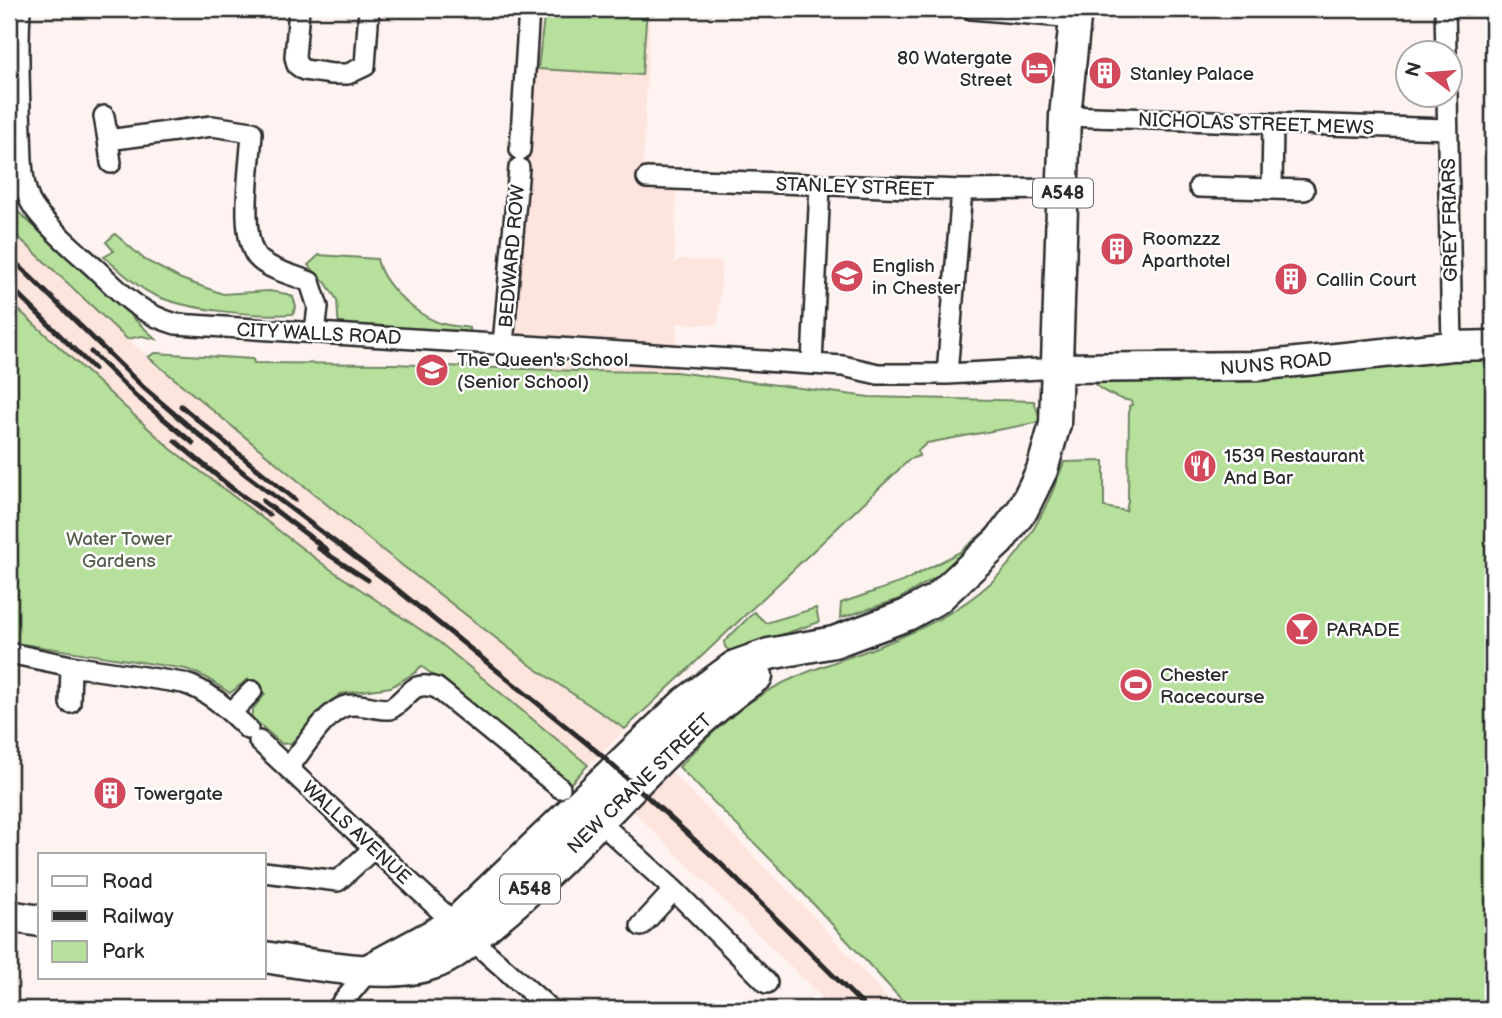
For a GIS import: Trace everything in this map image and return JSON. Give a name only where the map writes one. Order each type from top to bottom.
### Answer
[{"type":"main road","name":"A548","points":[[1058,368],[1065,116],[1074,12]]},
{"type":"main road","name":"NEW CRANE STREET","points":[[370,969],[463,931],[580,804],[686,702],[735,666],[769,654],[835,642],[907,614],[938,598],[968,573],[999,541],[1023,509],[1042,470],[1055,424],[1058,368]]},
{"type":"main road","points":[[9,916],[38,921]]},
{"type":"main road","points":[[266,957],[370,969]]},
{"type":"street","name":"CITY WALLS ROAD","points":[[20,9],[18,70],[22,152],[28,198],[42,217],[138,309],[156,319],[176,324],[842,366],[878,374],[947,374],[1058,368]]},
{"type":"street","points":[[299,9],[295,57],[298,65],[304,70],[348,74],[365,66],[369,9]]},
{"type":"street","name":"BEDWARD ROW","points":[[503,344],[520,159],[529,9]]},
{"type":"street","points":[[971,9],[1074,12]]},
{"type":"street","points":[[1445,9],[1446,38]]},
{"type":"street","name":"GREY FRIARS","points":[[1447,108],[1452,346]]},
{"type":"street","points":[[104,116],[111,163]]},
{"type":"street","name":"NICHOLAS STREET MEWS","points":[[1065,116],[1447,129]]},
{"type":"street","points":[[1272,189],[1273,124]]},
{"type":"street","points":[[108,140],[212,126],[252,132],[247,222],[251,250],[272,268],[310,282],[318,307],[315,332]]},
{"type":"street","name":"STANLEY STREET","points":[[647,178],[962,190],[1063,189]]},
{"type":"street","points":[[811,364],[820,185]]},
{"type":"street","points":[[1199,187],[1304,190]]},
{"type":"street","points":[[947,374],[962,190]]},
{"type":"street","name":"NUNS ROAD","points":[[1058,368],[1257,366],[1452,346],[1493,345]]},
{"type":"street","name":"WALLS AVENUE","points":[[9,653],[71,666],[183,682],[199,688],[231,713],[550,1009]]},
{"type":"street","points":[[70,703],[71,666]]},
{"type":"street","points":[[289,767],[333,712],[354,705],[370,709],[390,709],[412,689],[425,684],[437,688],[580,804],[674,890],[767,983]]},
{"type":"street","points":[[231,713],[252,691]]},
{"type":"street","points":[[266,873],[338,881],[374,848]]},
{"type":"street","points":[[642,926],[674,890]]},
{"type":"street","points":[[337,1009],[370,969]]},
{"type":"shaded area","name":"The Queen's School (Senior School)","points":[[537,9],[650,9],[643,165],[677,167],[674,264],[681,259],[722,262],[718,325],[677,323],[676,372],[869,397],[1034,401],[1041,422],[927,443],[588,765],[439,642],[327,567],[171,449],[9,300],[9,228],[127,339],[376,545],[533,667],[615,723],[393,364],[508,368]]},
{"type":"shaded area","points":[[669,770],[813,916],[897,1009],[813,1009],[821,996],[632,810]]},
{"type":"green space","points":[[545,9],[647,9],[642,75],[538,69]]},
{"type":"green space","points":[[13,207],[156,339],[142,336],[127,339],[13,232]]},
{"type":"green space","points":[[115,234],[145,260],[181,279],[223,294],[269,291],[287,294],[293,297],[296,307],[293,314],[261,314],[221,311],[166,300],[139,287],[104,257],[114,251],[106,242]]},
{"type":"green space","points":[[319,255],[377,259],[385,278],[409,304],[437,322],[470,328],[470,338],[339,330],[337,300],[326,283],[308,265]]},
{"type":"green space","name":"Water Tower Gardens","points":[[9,301],[171,449],[327,567],[439,642],[588,765],[569,785],[508,732],[421,666],[391,687],[340,694],[291,743],[282,744],[251,717],[253,709],[265,694],[248,679],[230,693],[186,669],[9,642]]},
{"type":"green space","name":"The Queen's School (Senior School)","points":[[155,353],[253,359],[254,363],[676,372],[869,397],[1034,401],[1041,422],[927,443],[918,451],[919,456],[910,459],[625,729],[533,667],[376,545],[148,357]]},
{"type":"green space","name":"Chester Racecourse","points":[[1493,357],[1493,1009],[910,1009],[793,882],[679,767],[732,716],[768,691],[804,674],[904,636],[937,620],[991,583],[1013,560],[1032,533],[1064,462],[1104,461],[1104,507],[1126,511],[1131,401],[1110,394],[1093,382]]},
{"type":"green space","points":[[1005,514],[955,566],[897,600],[840,618],[841,603],[902,582],[960,552]]},
{"type":"green space","points":[[816,608],[819,622],[731,652],[725,647],[724,642],[754,612],[766,623]]},
{"type":"railway","points":[[9,256],[144,388],[245,474],[388,582],[600,754],[720,863],[867,1009]]},
{"type":"railway","points":[[9,285],[94,369]]},
{"type":"railway","points":[[91,352],[136,396],[193,443]]},
{"type":"railway","points":[[181,406],[295,500]]},
{"type":"railway","points":[[175,441],[269,515]]},
{"type":"railway","points":[[263,501],[327,550]]},
{"type":"railway","points":[[318,548],[368,580]]},
{"type":"place","name":"80 Watergate Street","points":[[1037,68]]},
{"type":"place","name":"Stanley Palace","points":[[1105,73]]},
{"type":"place","name":"Roomzzz Aparthotel","points":[[1117,249]]},
{"type":"place","name":"English in Chester","points":[[847,276]]},
{"type":"place","name":"Callin Court","points":[[1291,279]]},
{"type":"place","name":"The Queen's School (Senior School)","points":[[432,370]]},
{"type":"place","name":"1539 Restaurant And Bar","points":[[1200,466]]},
{"type":"place","name":"PARADE","points":[[1302,629]]},
{"type":"place","name":"Chester Racecourse","points":[[1136,685]]},
{"type":"place","name":"Towergate","points":[[110,793]]}]
